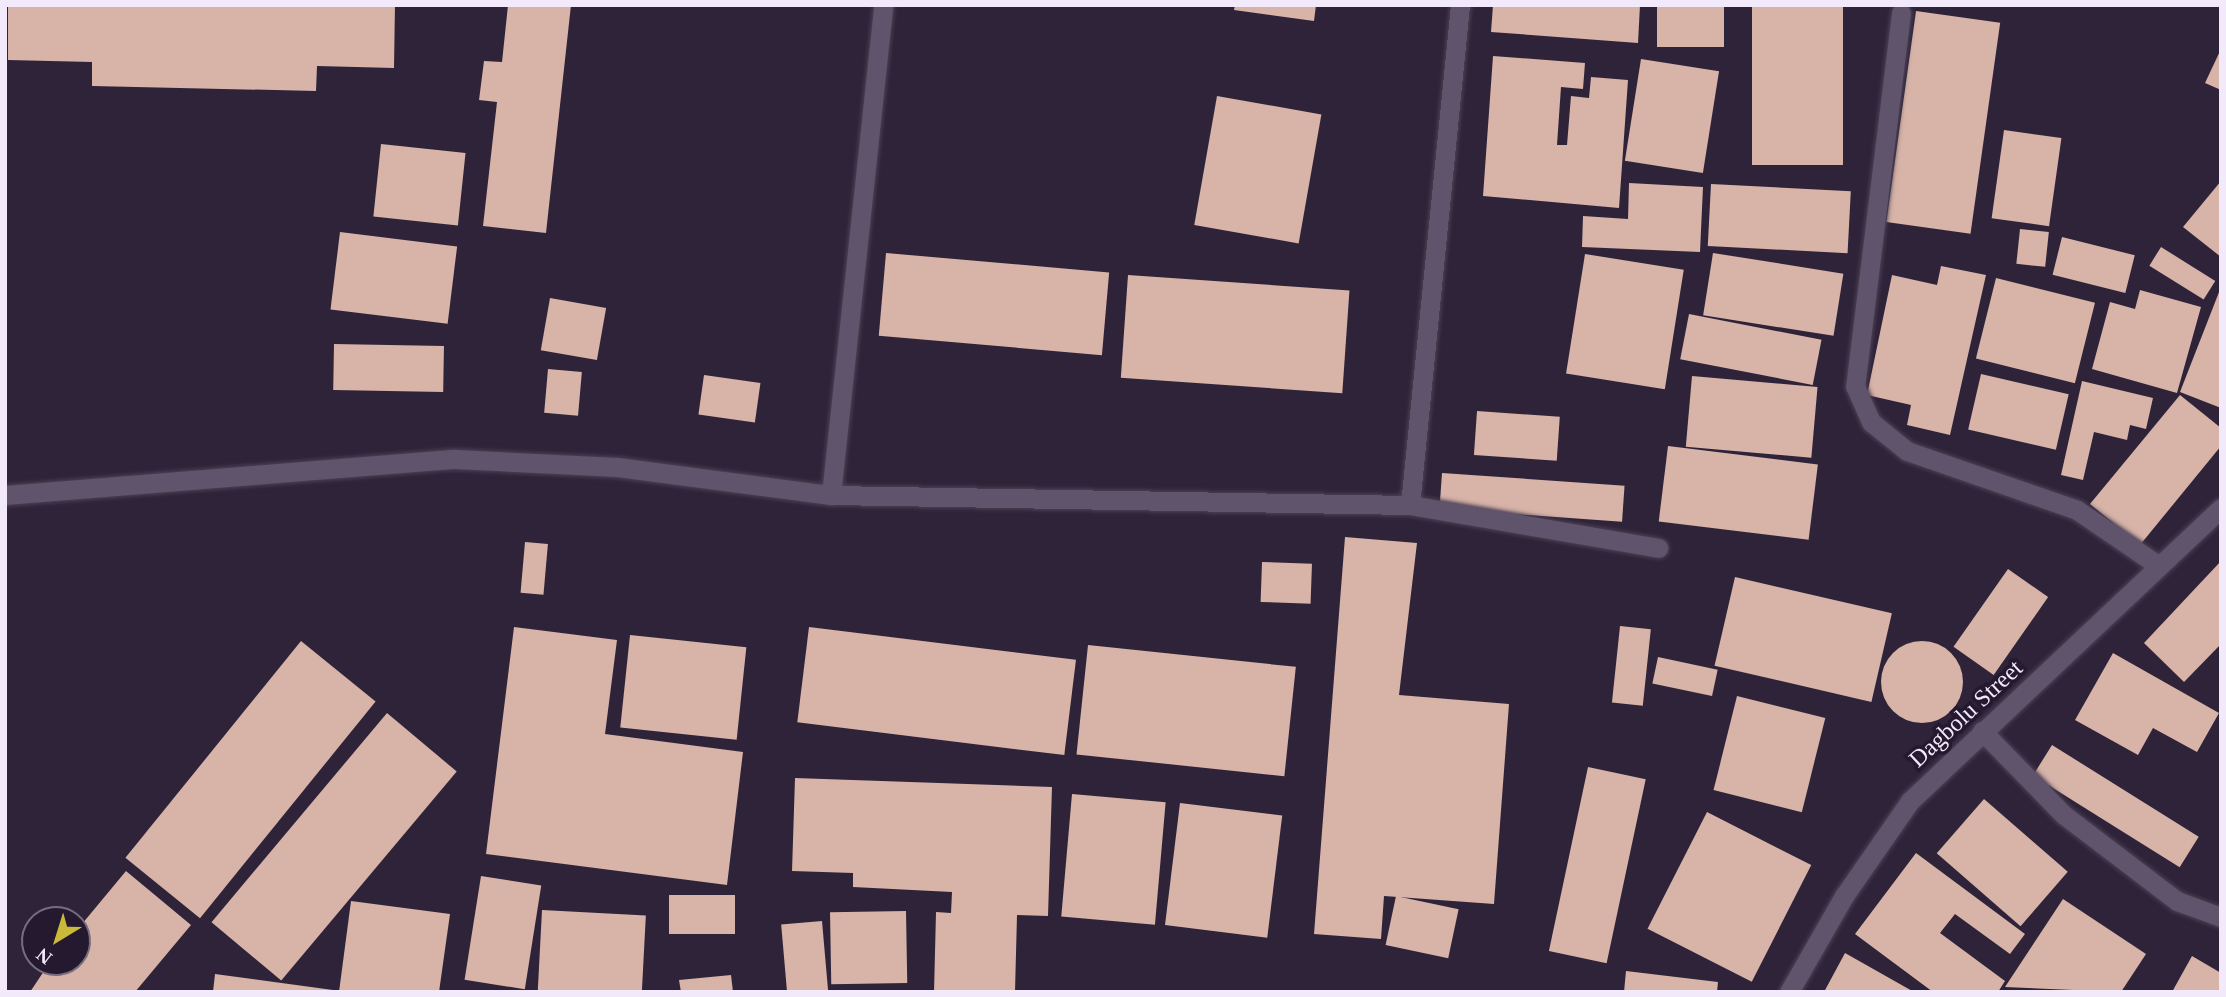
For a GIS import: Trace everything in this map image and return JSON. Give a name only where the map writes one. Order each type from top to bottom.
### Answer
[{"type":"street","points":[[831,495],[883,5]]},
{"type":"street","points":[[1410,505],[1460,5]]},
{"type":"street","points":[[1901,13],[1855,386],[1871,422],[1906,452],[2077,510],[2159,566]]},
{"type":"street","points":[[5,495],[455,459],[617,467],[831,495],[1410,505],[1658,548]]},
{"type":"street","name":"Dagbolu Street","points":[[1789,992],[1844,896],[1910,801],[2221,508]]},
{"type":"street","points":[[1982,731],[2064,815],[2177,901],[2221,917]]},
{"type":"building","points":[[8,5],[395,5],[394,68],[317,66],[316,91],[92,86],[92,62],[8,60]]},
{"type":"building","points":[[508,5],[571,5],[546,233],[483,226],[497,102],[479,100],[484,61],[502,62]]},
{"type":"building","points":[[1235,5],[1316,5],[1314,21],[1234,10]]},
{"type":"building","points":[[1493,5],[1640,5],[1638,43],[1491,32]]},
{"type":"building","points":[[1657,5],[1724,5],[1724,47],[1657,47]]},
{"type":"building","points":[[1752,5],[1843,5],[1843,165],[1752,165]]},
{"type":"building","points":[[1916,11],[2000,23],[1971,234],[1886,222]]},
{"type":"building","points":[[2221,49],[2221,90],[2205,83]]},
{"type":"building","points":[[1493,56],[1585,63],[1583,89],[1561,87],[1557,145],[1567,145],[1571,96],[1589,98],[1591,77],[1628,80],[1619,208],[1483,196]]},
{"type":"building","points":[[1641,59],[1719,71],[1703,173],[1625,161]]},
{"type":"building","points":[[1217,96],[1321,114],[1299,243],[1194,225]]},
{"type":"building","points":[[2004,130],[2061,138],[2049,226],[1992,218]]},
{"type":"building","points":[[381,144],[466,153],[458,225],[373,217]]},
{"type":"building","points":[[2221,181],[2221,257],[2183,227]]},
{"type":"building","points":[[1629,183],[1703,187],[1700,252],[1582,247],[1583,216],[1628,219]]},
{"type":"building","points":[[1711,184],[1851,191],[1848,253],[1708,246]]},
{"type":"building","points":[[2020,229],[2049,232],[2045,267],[2016,264]]},
{"type":"building","points":[[340,232],[457,246],[448,324],[330,309]]},
{"type":"building","points":[[2062,237],[2135,255],[2125,293],[2053,275]]},
{"type":"building","points":[[2161,247],[2215,281],[2204,300],[2149,266]]},
{"type":"building","points":[[886,253],[1109,273],[1102,355],[879,336]]},
{"type":"building","points":[[1713,253],[1843,274],[1834,336],[1703,315]]},
{"type":"building","points":[[1585,254],[1684,270],[1665,389],[1566,374]]},
{"type":"building","points":[[1941,266],[1986,275],[1950,435],[1907,425],[1911,405],[1867,395],[1892,275],[1937,285]]},
{"type":"building","points":[[1128,275],[1349,290],[1342,393],[1121,378]]},
{"type":"building","points":[[1996,278],[2095,303],[2075,383],[1976,359]]},
{"type":"building","points":[[2221,287],[2221,408],[2180,392]]},
{"type":"building","points":[[2140,290],[2201,307],[2177,393],[2092,369],[2110,302],[2135,309]]},
{"type":"building","points":[[550,298],[606,308],[597,360],[541,350]]},
{"type":"building","points":[[1689,314],[1822,340],[1813,385],[1680,359]]},
{"type":"building","points":[[334,344],[444,346],[443,392],[333,390]]},
{"type":"building","points":[[548,369],[582,372],[578,416],[544,413]]},
{"type":"building","points":[[1981,374],[2069,394],[2056,450],[1968,430]]},
{"type":"building","points":[[704,375],[760,383],[755,423],[698,415]]},
{"type":"building","points":[[1692,376],[1818,387],[1811,458],[1686,447]]},
{"type":"building","points":[[2082,381],[2153,398],[2146,429],[2130,425],[2127,440],[2094,432],[2083,480],[2061,475]]},
{"type":"building","points":[[2180,395],[2221,428],[2221,446],[2140,545],[2090,504]]},
{"type":"building","points":[[1477,411],[1560,417],[1557,461],[1474,455]]},
{"type":"building","points":[[1668,446],[1818,464],[1809,540],[1659,521]]},
{"type":"building","points":[[1442,473],[1625,486],[1622,522],[1439,509]]},
{"type":"building","points":[[1345,537],[1417,543],[1399,695],[1509,704],[1494,904],[1384,896],[1381,939],[1314,934]]},
{"type":"building","points":[[525,542],[548,544],[543,595],[521,593]]},
{"type":"building","points":[[2221,561],[2221,644],[2184,682],[2144,643]]},
{"type":"building","points":[[1262,562],[1312,564],[1311,604],[1261,602]]},
{"type":"building","points":[[2008,569],[2048,597],[1994,675],[1954,647]]},
{"type":"building","points":[[1735,577],[1892,613],[1871,702],[1715,666]]},
{"type":"building","points":[[1620,626],[1651,629],[1643,706],[1612,703]]},
{"type":"building","points":[[514,627],[617,640],[605,734],[743,752],[727,885],[486,854]]},
{"type":"building","points":[[809,627],[1076,660],[1064,755],[797,722]]},
{"type":"building","points":[[630,635],[746,647],[737,740],[620,727]]},
{"type":"building","points":[[301,641],[376,701],[200,918],[125,858]]},
{"type":"building","points":[[1922,641],[1938,644],[1951,653],[1960,666],[1963,682],[1960,698],[1951,711],[1938,720],[1922,723],[1906,720],[1893,711],[1884,698],[1881,682],[1884,666],[1893,653],[1906,644]]},
{"type":"building","points":[[1088,645],[1296,667],[1284,776],[1077,754]]},
{"type":"building","points":[[2113,653],[2219,713],[2197,752],[2153,728],[2138,755],[2075,720]]},
{"type":"building","points":[[1658,657],[1718,670],[1712,696],[1652,683]]},
{"type":"building","points":[[1737,696],[1825,718],[1802,812],[1714,790]]},
{"type":"building","points":[[387,713],[457,771],[281,981],[212,922]]},
{"type":"building","points":[[2052,745],[2199,837],[2180,867],[2033,776]]},
{"type":"building","points":[[1588,767],[1646,779],[1607,963],[1549,951]]},
{"type":"building","points":[[795,778],[1052,787],[1048,916],[1017,915],[1015,992],[934,992],[936,912],[951,913],[952,892],[853,887],[853,873],[792,871]]},
{"type":"building","points":[[1072,794],[1166,802],[1155,925],[1061,917]]},
{"type":"building","points":[[1984,799],[2068,872],[2021,926],[1937,853]]},
{"type":"building","points":[[1180,803],[1282,816],[1267,938],[1165,925]]},
{"type":"building","points":[[1707,812],[1811,865],[1752,982],[1648,929]]},
{"type":"building","points":[[1916,853],[2025,934],[2010,954],[1955,914],[1940,933],[2005,981],[1998,992],[1933,992],[1855,934]]},
{"type":"building","points":[[126,871],[191,925],[135,992],[30,992],[41,976],[91,976],[91,913]]},
{"type":"building","points":[[481,876],[541,886],[525,989],[465,980]]},
{"type":"building","points":[[669,895],[735,895],[735,934],[669,934]]},
{"type":"building","points":[[1396,896],[1459,909],[1448,958],[1386,945]]},
{"type":"building","points":[[2063,899],[2146,954],[2121,992],[2005,987]]},
{"type":"building","points":[[351,901],[450,914],[439,992],[339,992]]},
{"type":"building","points":[[542,910],[646,915],[642,992],[538,992]]},
{"type":"building","points":[[906,911],[907,983],[831,984],[830,912]]},
{"type":"building","points":[[822,921],[828,992],[787,992],[781,925]]},
{"type":"building","points":[[1845,953],[1914,992],[1824,992]]},
{"type":"building","points":[[2192,956],[2221,973],[2221,992],[2172,992]]},
{"type":"building","points":[[1626,971],[1718,982],[1717,992],[1624,992]]},
{"type":"building","points":[[215,974],[333,990],[333,992],[213,992]]},
{"type":"building","points":[[731,975],[733,992],[681,992],[679,980]]}]
